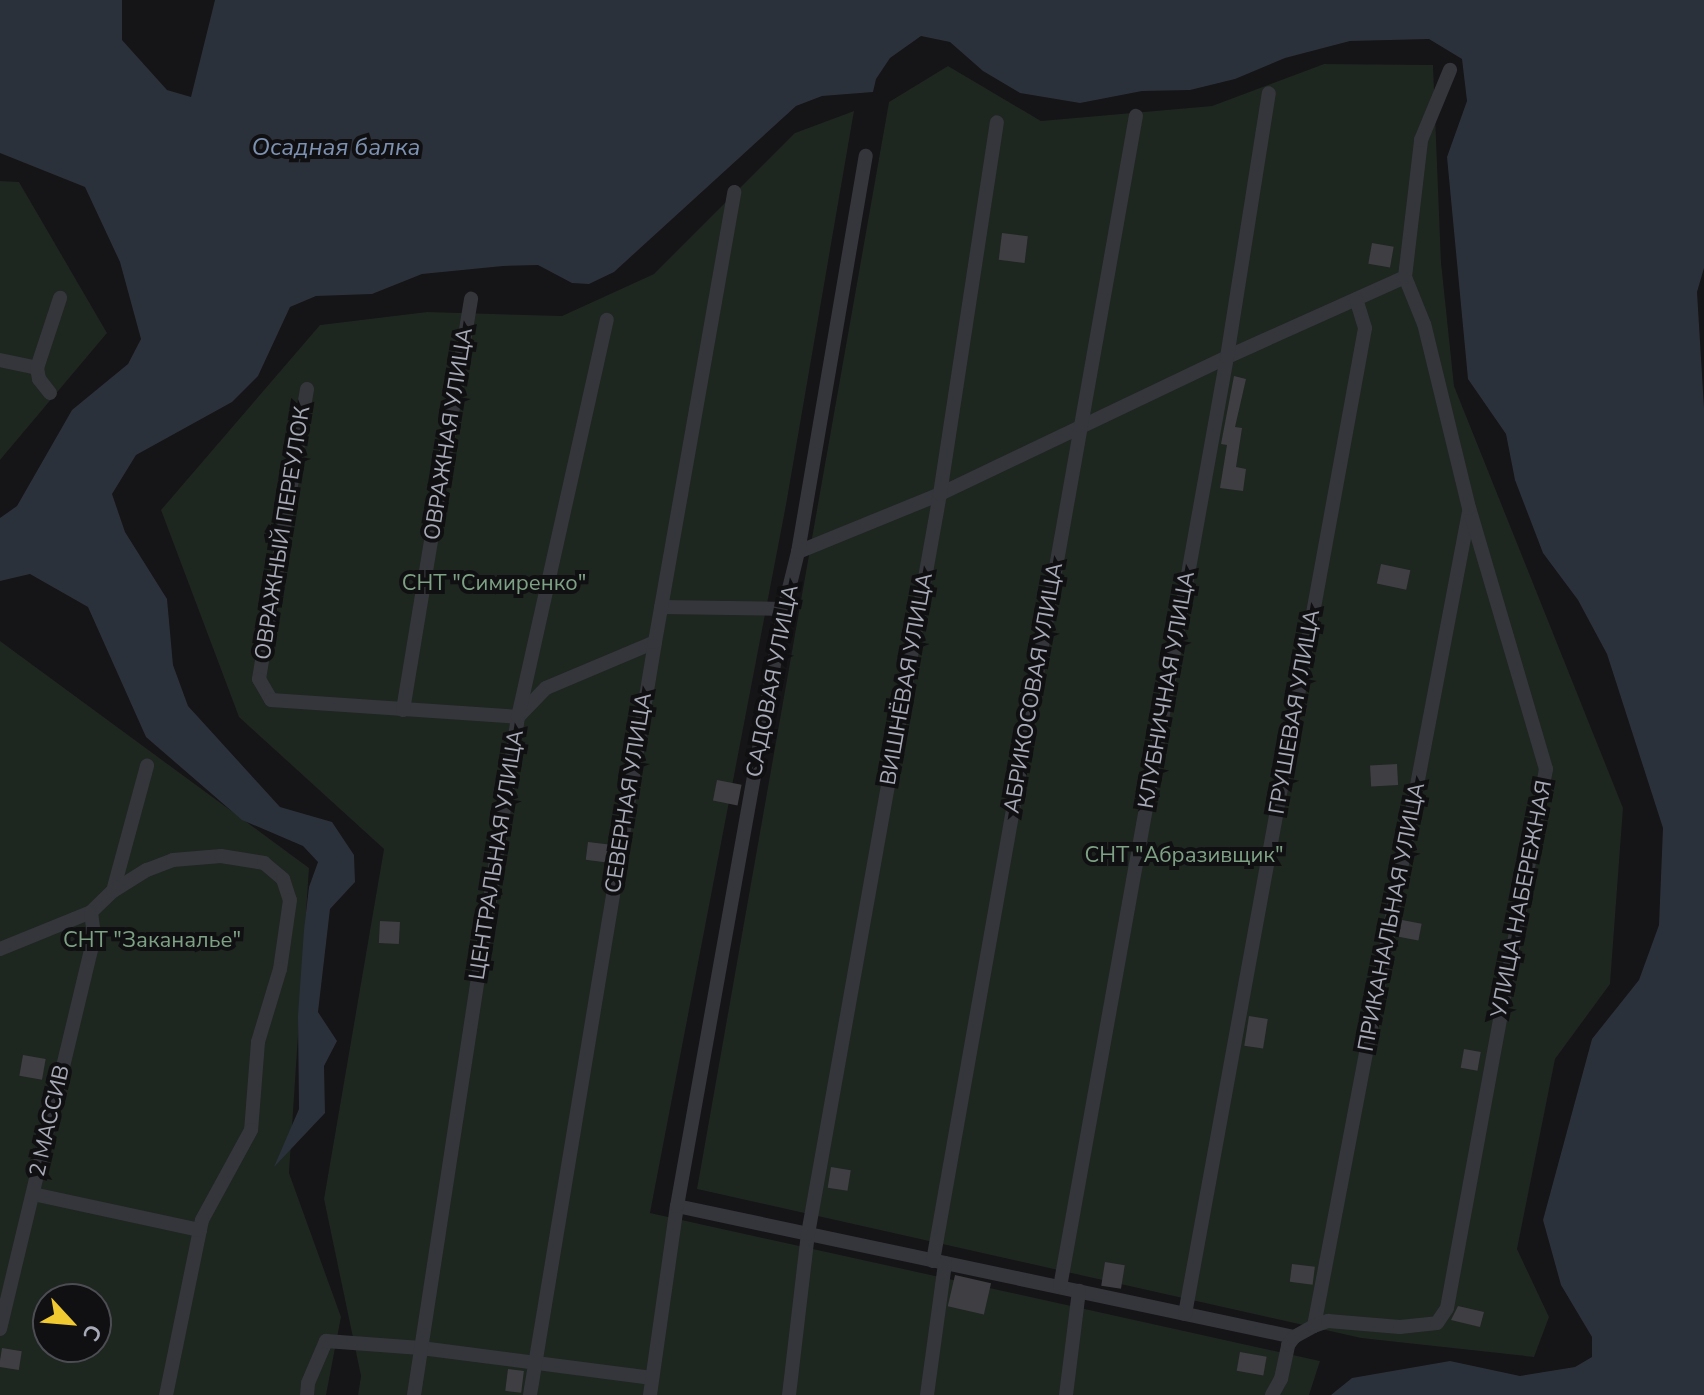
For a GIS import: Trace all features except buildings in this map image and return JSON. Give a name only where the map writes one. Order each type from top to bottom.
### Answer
[{"type":"street","points":[[798,552],[940,494],[1227,357],[1405,277],[1421,140],[1450,70]]},
{"type":"street","name":"КЛУБНИЧНАЯ УЛИЦА","points":[[1060,1287],[1227,357],[1269,93]]},
{"type":"street","name":"АБРИКОСОВАЯ УЛИЦА","points":[[927,1395],[939,1262],[1136,116]]},
{"type":"street","name":"ВИШНЁВАЯ УЛИЦА","points":[[789,1395],[808,1234],[940,494],[997,122]]},
{"type":"street","name":"САДОВАЯ УЛИЦА","points":[[650,1395],[677,1206],[784,609],[798,552],[866,156]]},
{"type":"street","name":"СЕВЕРНАЯ УЛИЦА","points":[[530,1395],[655,642],[734,192]]},
{"type":"street","name":"УЛИЦА НАБЕРЕЖНАЯ","points":[[1294,1337],[1328,1321],[1400,1327],[1437,1323],[1447,1308],[1546,769],[1469,508],[1424,324],[1405,277]]},
{"type":"street","points":[[50,393],[39,379],[37,368],[60,298]]},
{"type":"street","name":"ОВРАЖНАЯ УЛИЦА","points":[[403,710],[471,299]]},
{"type":"street","name":"ГРУШЕВАЯ УЛИЦА","points":[[1185,1314],[1365,328],[1356,299]]},
{"type":"street","name":"ЦЕНТРАЛЬНАЯ УЛИЦА","points":[[414,1395],[518,717],[607,320]]},
{"type":"street","points":[[0,360],[37,368]]},
{"type":"street","name":"ОВРАЖНЫЙ ПЕРЕУЛОК","points":[[307,389],[259,679],[271,700],[518,717]]},
{"type":"street","name":"ПРИКАНАЛЬНАЯ УЛИЦА","points":[[1314,1326],[1469,508]]},
{"type":"street","points":[[661,607],[784,609]]},
{"type":"street","points":[[518,717],[546,688],[655,642]]},
{"type":"street","points":[[113,891],[147,766]]},
{"type":"street","points":[[0,949],[91,912],[113,891],[147,870],[173,860],[221,856],[264,863],[283,879],[290,900],[280,969],[258,1042],[251,1130],[221,1182],[200,1230],[166,1395]]},
{"type":"street","name":"2 МАССИВ","points":[[0,1329],[94,936],[91,912]]},
{"type":"street","points":[[33,1194],[200,1230]]},
{"type":"street","points":[[677,1206],[1294,1337],[1288,1345],[1281,1379],[1272,1395]]},
{"type":"street","points":[[1066,1395],[1079,1291]]},
{"type":"street","points":[[307,1395],[326,1341],[421,1348],[652,1378]]},
{"type":"green space","name":"СНТ \"Абразивщик\"","points":[[1324,64],[1433,65],[1441,262],[1454,386],[1623,808],[1610,984],[1555,1059],[1517,1249],[1549,1317],[1534,1357],[1361,1338],[697,1189],[889,102],[948,66],[1041,121],[1212,106]]},
{"type":"green space","name":"СНТ \"Симиренко\"","points":[[854,111],[786,505],[650,1213],[1320,1361],[1309,1395],[358,1395],[361,1376],[324,1199],[384,849],[239,717],[161,510],[320,325],[427,312],[562,316],[654,274],[795,133]]},
{"type":"green space","points":[[0,181],[19,182],[107,333],[0,460]]},
{"type":"green space","name":"СНТ \"Заканалье\"","points":[[0,641],[309,868],[289,1173],[341,1317],[326,1395],[0,1395]]},
{"type":"water","name":"Осадная балка","points":[[0,0],[122,0],[122,40],[167,90],[191,97],[215,0],[1704,0],[1704,268],[1697,292],[1704,408],[1704,1395],[1331,1395],[1352,1378],[1450,1361],[1520,1376],[1575,1367],[1592,1357],[1592,1337],[1561,1285],[1543,1220],[1592,1039],[1639,980],[1659,925],[1663,828],[1607,654],[1578,600],[1543,553],[1515,480],[1506,434],[1468,379],[1447,157],[1467,101],[1462,59],[1429,39],[1350,41],[1285,58],[1235,79],[1190,90],[1142,91],[1080,103],[1020,93],[983,71],[950,42],[921,36],[890,58],[876,79],[873,92],[822,96],[796,106],[614,272],[589,284],[572,283],[538,265],[503,266],[422,274],[372,294],[316,296],[290,307],[258,376],[232,402],[136,455],[112,494],[125,532],[167,599],[173,665],[188,706],[280,807],[332,822],[354,855],[355,882],[330,909],[318,1012],[337,1041],[324,1066],[325,1113],[274,1167],[299,1109],[298,1016],[304,930],[309,887],[318,862],[303,846],[242,820],[146,737],[88,607],[30,574],[0,581],[0,518],[17,506],[72,410],[128,364],[141,339],[120,262],[85,187],[0,153]]}]
